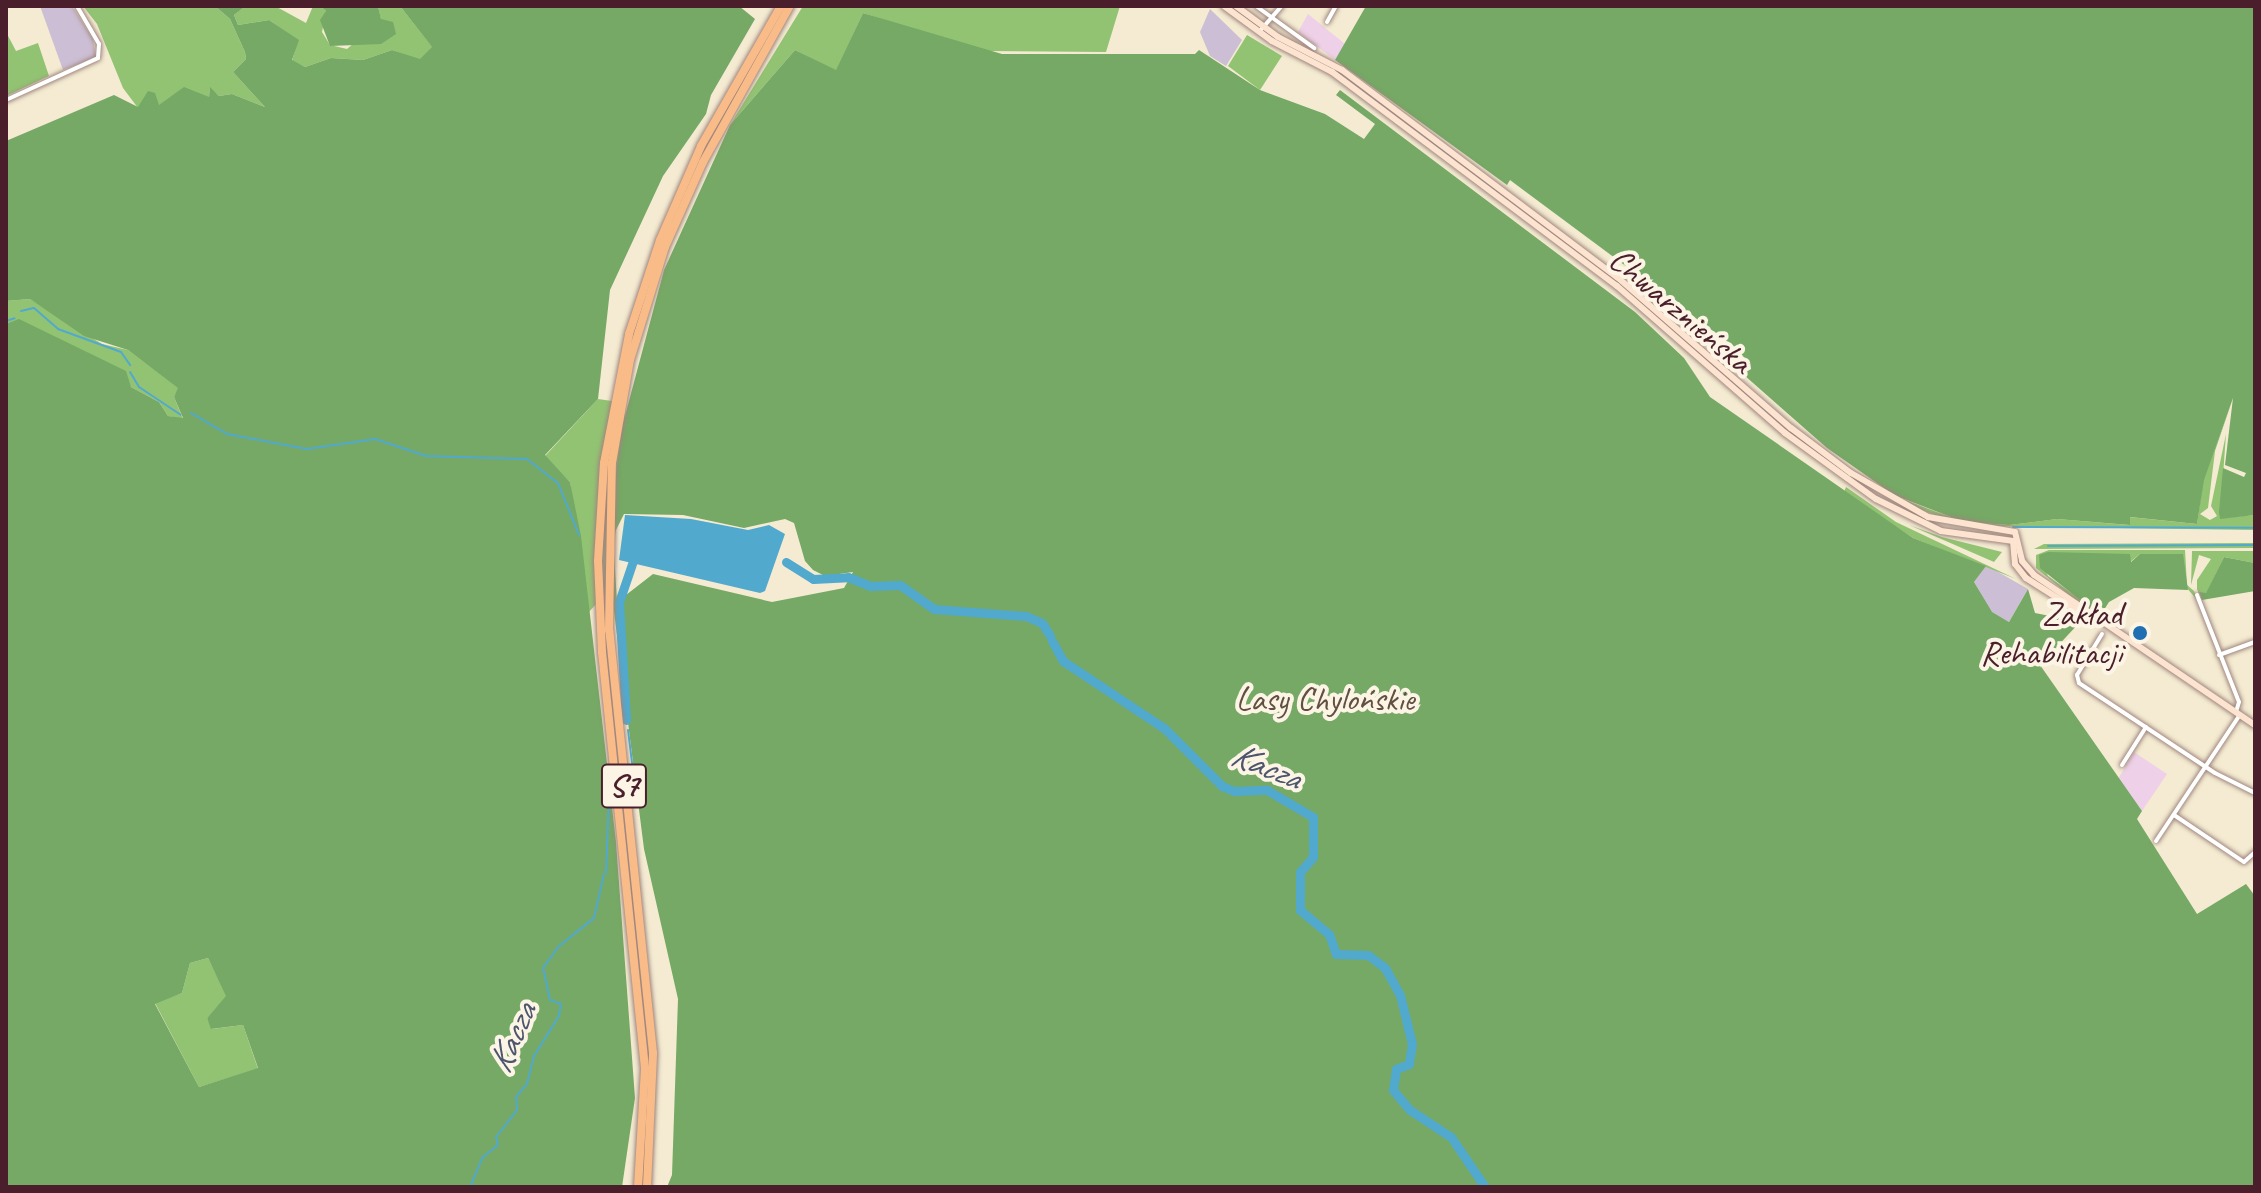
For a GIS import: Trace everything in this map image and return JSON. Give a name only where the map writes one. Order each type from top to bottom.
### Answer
[{"type":"highway","name":"S7","points":[[638,1187],[645,1068],[602,652],[598,561],[604,463],[629,334],[660,240],[701,146],[781,6]]},
{"type":"highway","name":"S7","points":[[647,1187],[653,1053],[609,630],[612,463],[630,360],[669,239],[715,138],[790,6]]},
{"type":"main road","name":"Chwarznieńska","points":[[1224,6],[1261,29],[1342,70],[1617,277],[1732,382],[1818,450],[1896,503],[1952,525],[2015,532],[2028,571],[2102,625],[2255,725]]},
{"type":"main road","name":"Chwarznieńska","points":[[1236,6],[1261,29]]},
{"type":"street","points":[[6,100],[98,58],[99,44],[77,6]]},
{"type":"street","points":[[1256,6],[1314,48]]},
{"type":"street","points":[[1261,29],[1282,6]]},
{"type":"street","points":[[1327,22],[1336,6]]},
{"type":"street","points":[[2156,841],[2237,715],[2239,702],[2197,595]]},
{"type":"street","points":[[2102,634],[2076,680],[2205,767],[2255,793]]},
{"type":"street","points":[[2219,655],[2255,642]]},
{"type":"street","points":[[2122,765],[2146,727]]},
{"type":"street","points":[[2174,815],[2244,862],[2255,852]]},
{"type":"shaded area","points":[[40,6],[72,6],[93,39],[96,57],[63,70]]},
{"type":"shaded area","points":[[1210,9],[1242,40],[1226,66],[1210,56],[1200,32]]},
{"type":"shaded area","points":[[1308,14],[1345,44],[1335,60],[1298,32]]},
{"type":"shaded area","points":[[1986,565],[2028,589],[2009,622],[1991,612],[1974,582]]},
{"type":"shaded area","points":[[2134,752],[2167,774],[2142,811],[2118,779]]},
{"type":"green space","points":[[83,6],[215,6],[230,19],[245,52],[246,59],[233,72],[265,107],[232,94],[219,96],[210,88],[209,98],[138,108],[123,88],[97,24]]},
{"type":"green space","points":[[215,6],[246,6],[234,15],[238,25],[269,20],[299,40],[292,60],[305,67],[331,58],[363,60],[392,50],[420,59],[432,47],[400,6],[739,6],[755,19],[711,95],[706,114],[663,176],[610,290],[598,399],[545,455],[570,482],[581,536],[616,842],[635,1098],[622,1187],[6,1187],[6,324],[19,319],[126,371],[131,387],[159,402],[168,416],[183,418],[174,397],[178,388],[128,350],[84,336],[30,299],[6,301],[6,141],[114,95],[138,107],[148,91],[155,93],[159,105],[184,87],[209,97],[210,87],[219,96],[232,94],[265,107],[233,72],[246,59],[230,19]],"holes":[[[208,958],[226,996],[207,1018],[211,1029],[243,1025],[258,1068],[199,1087],[155,1004],[182,993],[190,963]]]},
{"type":"green space","points":[[246,6],[275,6],[306,23],[313,6],[320,6],[326,11],[322,32],[330,45],[347,49],[381,20],[378,6],[400,6],[433,48],[420,60],[392,50],[363,60],[331,58],[305,67],[292,61],[298,40],[269,20],[238,25],[234,15]]},
{"type":"green space","points":[[320,6],[378,6],[381,19],[393,22],[396,34],[381,44],[330,46],[320,20],[326,11]]},
{"type":"green space","points":[[803,6],[1120,6],[1106,52],[981,51],[863,13],[836,71],[795,50],[730,125]]},
{"type":"green space","points":[[1366,6],[2255,6],[2255,515],[2220,519],[2223,468],[2244,477],[2246,473],[2225,465],[2233,398],[2204,480],[2197,524],[2130,517],[2130,525],[2057,519],[2009,525],[1964,522],[1894,495],[1827,448],[1744,375],[1749,363],[1736,348],[1510,180],[1507,185],[1335,60]]},
{"type":"green space","name":"Lasy Chylońskie","points":[[863,13],[1002,54],[1195,54],[1199,50],[1260,90],[1325,114],[1364,139],[1375,124],[1336,95],[1340,90],[1635,312],[1684,358],[1710,397],[1913,538],[1986,566],[1974,582],[1992,612],[2009,622],[2028,589],[2035,613],[2080,622],[2040,665],[2142,811],[2137,819],[2197,914],[2246,884],[2255,896],[2255,1187],[667,1187],[672,1175],[678,999],[644,849],[611,588],[613,499],[622,427],[664,270],[730,125],[795,50],[836,70]],"holes":[[[624,514],[683,515],[744,528],[785,519],[794,523],[805,561],[813,570],[825,576],[853,572],[844,588],[772,602],[653,574],[617,602],[613,536]]]},
{"type":"green space","points":[[6,32],[16,51],[38,43],[49,76],[6,96]]},
{"type":"green space","points":[[1247,35],[1282,56],[1260,90],[1228,66]]},
{"type":"green space","points":[[30,299],[102,344],[128,350],[179,388],[174,397],[183,419],[168,416],[159,402],[131,387],[126,379],[6,324],[6,301]]},
{"type":"green space","points":[[2233,398],[2215,451],[2208,508],[2200,514],[2210,520],[2217,516],[2211,506],[2226,434],[2220,518],[2255,515],[2255,530],[1979,526],[1949,520],[1890,494],[1964,522],[2009,525],[2057,519],[2129,525],[2129,517],[2197,524],[2203,481]]},
{"type":"green space","points":[[598,399],[626,403],[611,588],[587,614],[570,482],[545,456]]},
{"type":"green space","points":[[1846,487],[1896,522],[2016,579],[1913,538],[1844,492]]},
{"type":"green space","points":[[1909,525],[1942,537],[2002,552],[1994,562]]},
{"type":"green space","points":[[2255,543],[2255,548],[2034,549],[2044,544]]},
{"type":"green space","points":[[2049,550],[2185,550],[2187,585],[2198,601],[2185,586],[2182,554],[2140,554],[2130,562],[2129,554],[2039,555],[2048,576],[2091,607],[2089,611],[2036,568],[2036,555]]},
{"type":"green space","points":[[2192,551],[2255,551],[2255,563],[2224,557],[2206,594],[2199,593],[2201,600],[2197,589],[2197,580],[2211,559],[2199,555],[2191,585]]},
{"type":"green space","points":[[2048,552],[2130,554],[2131,562],[2140,554],[2183,554],[2188,590],[2134,588],[2109,602],[2100,616],[2040,568],[2039,555]]},
{"type":"green space","points":[[2224,557],[2255,563],[2255,591],[2202,600],[2199,592],[2206,593]]},
{"type":"green space","points":[[208,958],[227,996],[207,1018],[212,1029],[243,1025],[258,1069],[199,1087],[155,1003],[182,993],[190,963]]},
{"type":"water","points":[[625,515],[691,519],[748,530],[769,525],[785,534],[765,591],[760,593],[619,560]]},
{"type":"waterway","points":[[21,311],[34,308],[58,329],[121,352],[130,365]]},
{"type":"waterway","points":[[6,321],[15,318]]},
{"type":"waterway","points":[[130,372],[139,387],[181,415]]},
{"type":"waterway","points":[[191,413],[227,434],[307,449],[375,439],[426,456],[527,459],[558,483],[579,535]]},
{"type":"waterway","points":[[2013,527],[2255,528]]},
{"type":"waterway","points":[[2048,546],[2255,545]]},
{"type":"waterway","name":"Kacza","points":[[626,720],[619,602],[635,555]]},
{"type":"waterway","name":"Kacza","points":[[786,562],[813,579],[848,577],[870,586],[900,585],[934,609],[1026,616],[1042,623],[1050,636]]},
{"type":"waterway","name":"Kacza","points":[[1052,641],[1063,661],[1164,728],[1222,786],[1234,791],[1267,790],[1313,817],[1313,857],[1300,872],[1300,910],[1329,934],[1336,954],[1368,955],[1385,968],[1400,995],[1412,1044],[1409,1064],[1396,1069],[1393,1090],[1410,1110],[1451,1137],[1485,1187]]},
{"type":"waterway","name":"Kacza","points":[[628,730],[633,769],[630,784]]},
{"type":"waterway","name":"Kacza","points":[[606,873],[609,799]]},
{"type":"waterway","name":"Kacza","points":[[470,1187],[483,1157],[498,1145],[496,1137],[517,1110],[516,1097],[527,1084],[534,1056],[559,1016],[561,1004],[550,1000],[543,968],[558,947],[594,918],[604,874]]},
{"type":"place","name":"Zakład Rehabilitacji","points":[[2140,633]]}]
